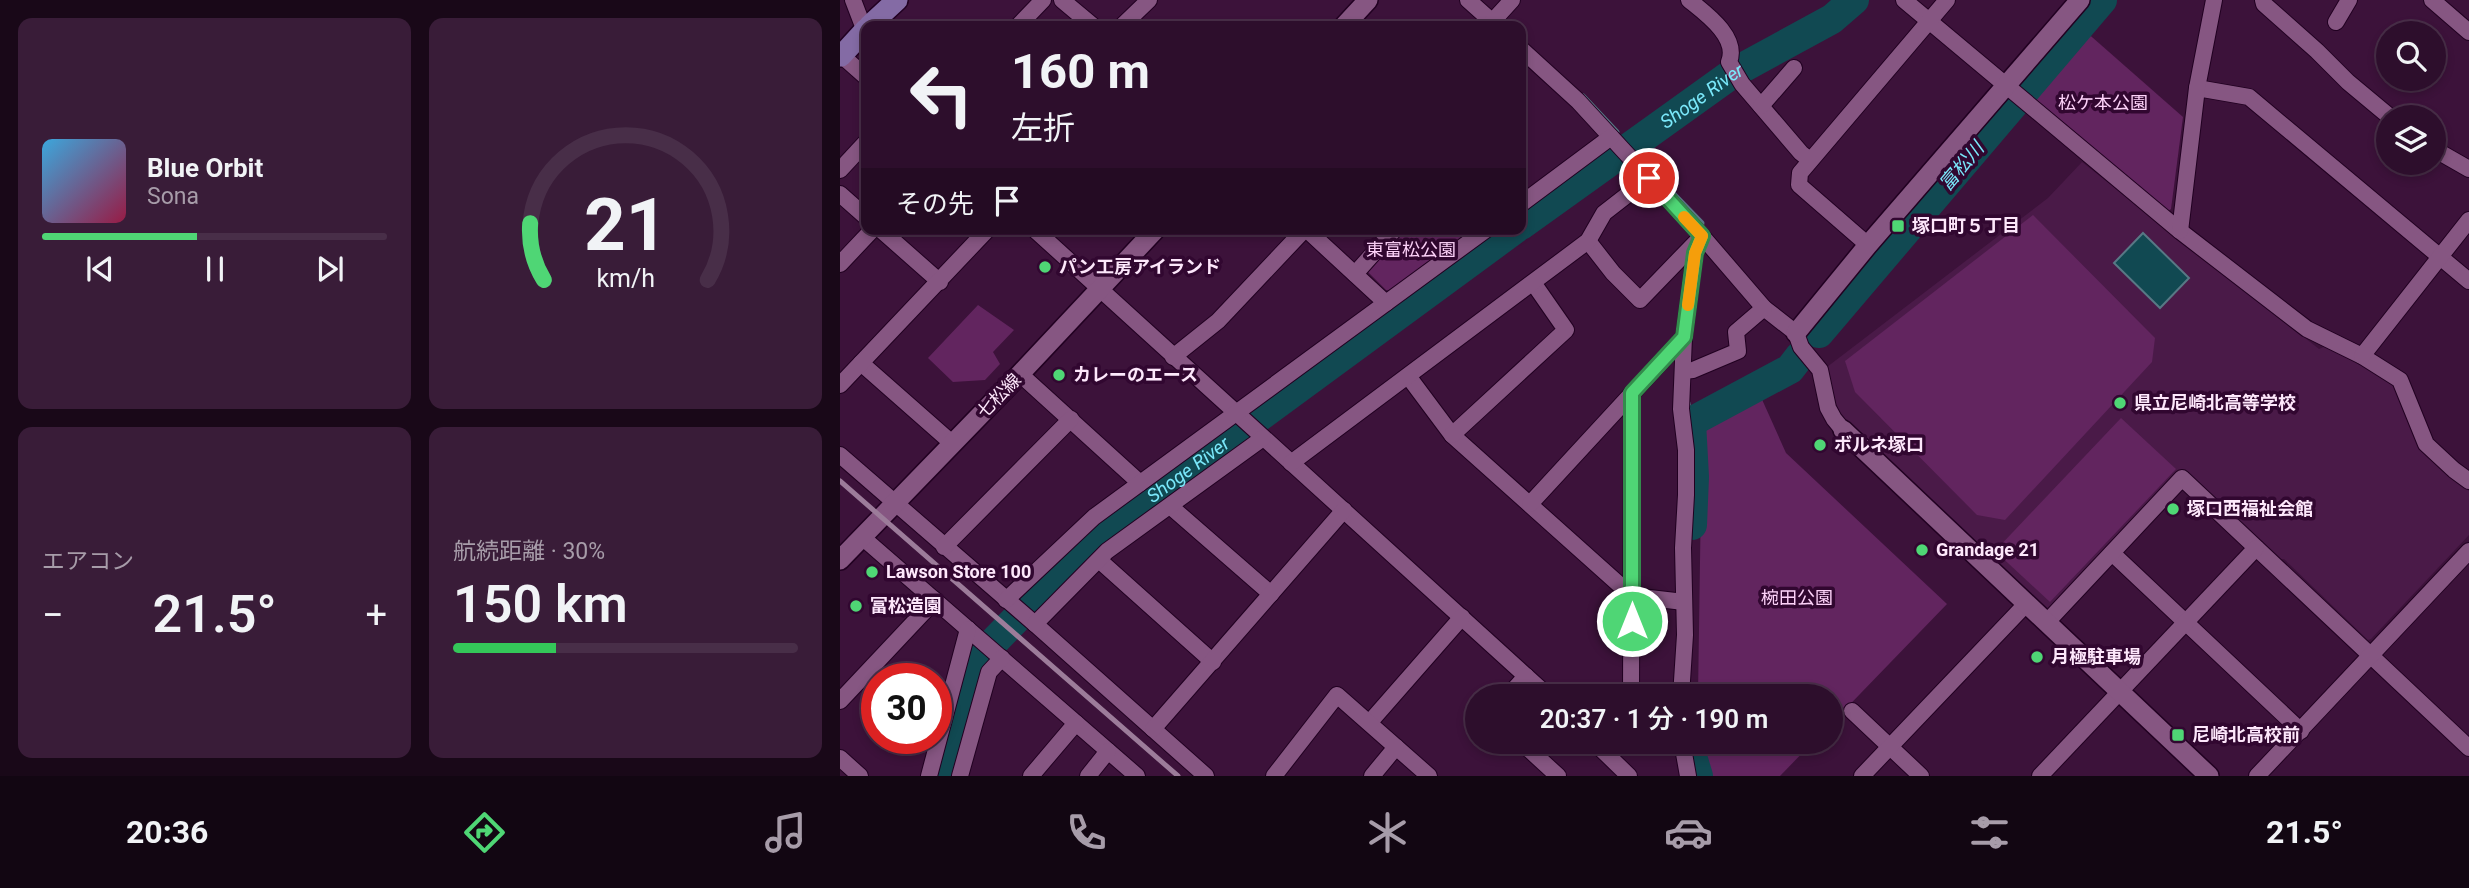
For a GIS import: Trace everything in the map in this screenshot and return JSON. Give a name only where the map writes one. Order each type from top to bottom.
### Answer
[{"type":"main road","points":[[876,21],[897,0]]},
{"type":"main road","points":[[841,55],[861,36]]},
{"type":"street","points":[[853,0],[863,21]]},
{"type":"street","points":[[1023,21],[1044,0]]},
{"type":"street","points":[[1062,0],[1087,21]]},
{"type":"street","points":[[1127,21],[1149,0]]},
{"type":"street","points":[[1349,21],[1368,0]]},
{"type":"street","points":[[1468,0],[1490,21]]},
{"type":"street","points":[[1497,21],[1512,0]]},
{"type":"street","points":[[1689,0],[1721,29],[1727,40],[1731,57],[1729,62],[1739,79],[1801,153],[1810,160]]},
{"type":"street","points":[[1904,0],[2180,231],[2307,329],[2362,356],[2400,380],[2426,444],[2469,481]]},
{"type":"street","points":[[1868,246],[1799,185],[1800,173],[1947,0]]},
{"type":"street","points":[[1796,333],[1868,246],[2015,93],[2080,0]]},
{"type":"street","points":[[2180,231],[2197,88],[2214,0]]},
{"type":"street","points":[[2263,0],[2264,4],[2377,105]]},
{"type":"street","points":[[2336,22],[2349,0]]},
{"type":"street","points":[[2432,0],[2469,32]]},
{"type":"street","points":[[1526,54],[1578,101],[1764,308],[1796,333],[1801,347],[1820,370],[1828,408],[1843,430],[2209,776]]},
{"type":"street","points":[[841,55],[861,73]]},
{"type":"street","points":[[1761,106],[1794,68]]},
{"type":"street","points":[[2197,88],[2249,97],[2469,281]]},
{"type":"street","points":[[1526,200],[1613,139]]},
{"type":"street","points":[[840,170],[861,147]]},
{"type":"street","points":[[2446,156],[2469,169]]},
{"type":"street","points":[[1291,463],[1588,242],[1604,213],[1649,178]]},
{"type":"street","points":[[843,203],[861,214]]},
{"type":"street","points":[[2362,356],[2469,220]]},
{"type":"street","points":[[840,264],[867,235]]},
{"type":"street","points":[[887,235],[940,282]]},
{"type":"street","points":[[840,385],[983,235]]},
{"type":"street","points":[[1041,235],[1535,684]]},
{"type":"street","name":"七松線","points":[[840,560],[1150,235]]},
{"type":"street","points":[[1173,357],[1218,321],[1299,235]]},
{"type":"street","points":[[1312,235],[1386,303]]},
{"type":"street","points":[[1354,274],[1390,235]]},
{"type":"street","points":[[1009,602],[1094,517],[1239,416],[1478,235]]},
{"type":"street","points":[[1588,242],[1640,300],[1702,236]]},
{"type":"street","points":[[1682,684],[1685,635],[1683,548],[1686,495],[1686,450],[1681,409],[1684,337],[1695,253],[1702,236]]},
{"type":"street","points":[[1452,435],[1566,330],[1534,284]]},
{"type":"street","points":[[1683,371],[1693,370],[1738,351],[1736,332],[1764,308]]},
{"type":"street","points":[[1530,504],[1684,337]]},
{"type":"street","points":[[861,363],[953,444]]},
{"type":"street","points":[[1020,374],[1140,483]]},
{"type":"street","points":[[1408,376],[1452,435],[1632,596],[1684,602]]},
{"type":"street","points":[[1631,684],[1632,393]]},
{"type":"street","points":[[944,547],[1071,419]]},
{"type":"street","points":[[1033,622],[1099,560],[1261,436]]},
{"type":"street","points":[[840,455],[1206,776]]},
{"type":"street","points":[[2048,622],[2182,478],[2469,748]]},
{"type":"street","points":[[1170,506],[1271,594]]},
{"type":"street","points":[[1153,729],[1343,510]]},
{"type":"street","points":[[862,537],[1137,776]]},
{"type":"street","points":[[2040,776],[2256,548]]},
{"type":"street","points":[[2257,776],[2469,551]]},
{"type":"street","points":[[2112,553],[2301,731]]},
{"type":"street","points":[[1099,560],[1213,662]]},
{"type":"street","points":[[840,701],[935,600]]},
{"type":"street","points":[[1862,776],[2027,603]]},
{"type":"street","points":[[1370,722],[1462,617]]},
{"type":"street","points":[[929,776],[973,633]]},
{"type":"street","points":[[960,776],[989,672],[1000,656]]},
{"type":"street","points":[[1519,684],[1526,676]]},
{"type":"street","points":[[1274,776],[1337,695],[1429,776]]},
{"type":"street","points":[[1852,712],[1921,776]]},
{"type":"street","points":[[1031,776],[1076,723]]},
{"type":"street","points":[[1372,776],[1396,747]]},
{"type":"street","points":[[1088,776],[1108,751]]},
{"type":"street","points":[[1534,754],[1558,776]]},
{"type":"street","points":[[1609,754],[1629,776]]},
{"type":"street","points":[[1684,754],[1688,776]]},
{"type":"street","points":[[840,758],[860,776]]},
{"type":"shaded area","name":"県立尼崎北高等学校","points":[[2082,162],[2319,349],[2326,346],[2380,374],[2397,389],[2426,454],[2469,491],[2469,535],[2371,639],[2368,640],[2284,559],[2280,559],[2185,470],[2182,470],[2050,612],[1845,422],[1837,407],[1827,367],[2048,198]]},
{"type":"shaded area","points":[[2143,233],[2189,278],[2160,308],[2114,263]]},
{"type":"green space","name":"松ケ本公園","points":[[2084,30],[2183,117],[2171,209],[2167,212],[2032,99],[2030,92]]},
{"type":"green space","points":[[2033,215],[2155,338],[2152,362],[2005,520],[1977,515],[1855,392],[1845,361]]},
{"type":"green space","name":"東富松公園","points":[[1396,235],[1466,235],[1393,291],[1386,290],[1368,272],[1367,267]]},
{"type":"green space","points":[[978,305],[1014,330],[993,352],[1000,364],[985,380],[953,382],[928,358]]},
{"type":"green space","name":"椀田公園","points":[[1760,395],[1786,453],[1947,604],[1843,712],[1843,684],[1698,684],[1702,428]]},
{"type":"green space","points":[[2121,418],[2176,469],[2050,602],[1995,551]]},
{"type":"green space","points":[[1703,754],[1801,754],[1780,776],[1710,776]]},
{"type":"waterway","name":"Shoge River","points":[[1526,221],[1733,73],[1832,19],[1854,0]]},
{"type":"waterway","name":"富松川","points":[[1819,333],[2102,0]]},
{"type":"waterway","points":[[1583,96],[1617,132]]},
{"type":"waterway","points":[[1671,191],[1702,223],[1701,228]]},
{"type":"waterway","name":"Shoge River","points":[[944,776],[977,659],[1097,536],[1507,235]]},
{"type":"waterway","name":"富松川","points":[[1692,525],[1694,477],[1691,422],[1790,369],[1800,356]]},
{"type":"waterway","points":[[1688,403],[1691,422]]},
{"type":"waterway","name":"富松川","points":[[1691,754],[1698,776]]},
{"type":"railway","points":[[840,481],[1178,776]]},
{"type":"slow traffic","points":[[1684,217],[1702,236],[1695,253],[1688,305]]},
{"type":"place","name":"塚口町５丁目","points":[[1898,226]]},
{"type":"place","name":"パン工房アイランド","points":[[1045,267]]},
{"type":"place","name":"カレーのエース","points":[[1059,375]]},
{"type":"place","name":"県立尼崎北高等学校","points":[[2120,403]]},
{"type":"place","name":"ボルネ塚口","points":[[1820,445]]},
{"type":"place","name":"塚口西福祉会館","points":[[2173,509]]},
{"type":"place","name":"Grandage 21","points":[[1922,550]]},
{"type":"place","name":"Lawson Store 100","points":[[872,572]]},
{"type":"place","name":"富松造園","points":[[856,606]]},
{"type":"place","name":"月極駐車場","points":[[2037,657]]},
{"type":"place","name":"尼崎北高校前","points":[[2178,735]]},
{"type":"route","points":[[1632,621],[1632,393],[1684,337],[1695,253],[1702,236],[1649,178]]}]
